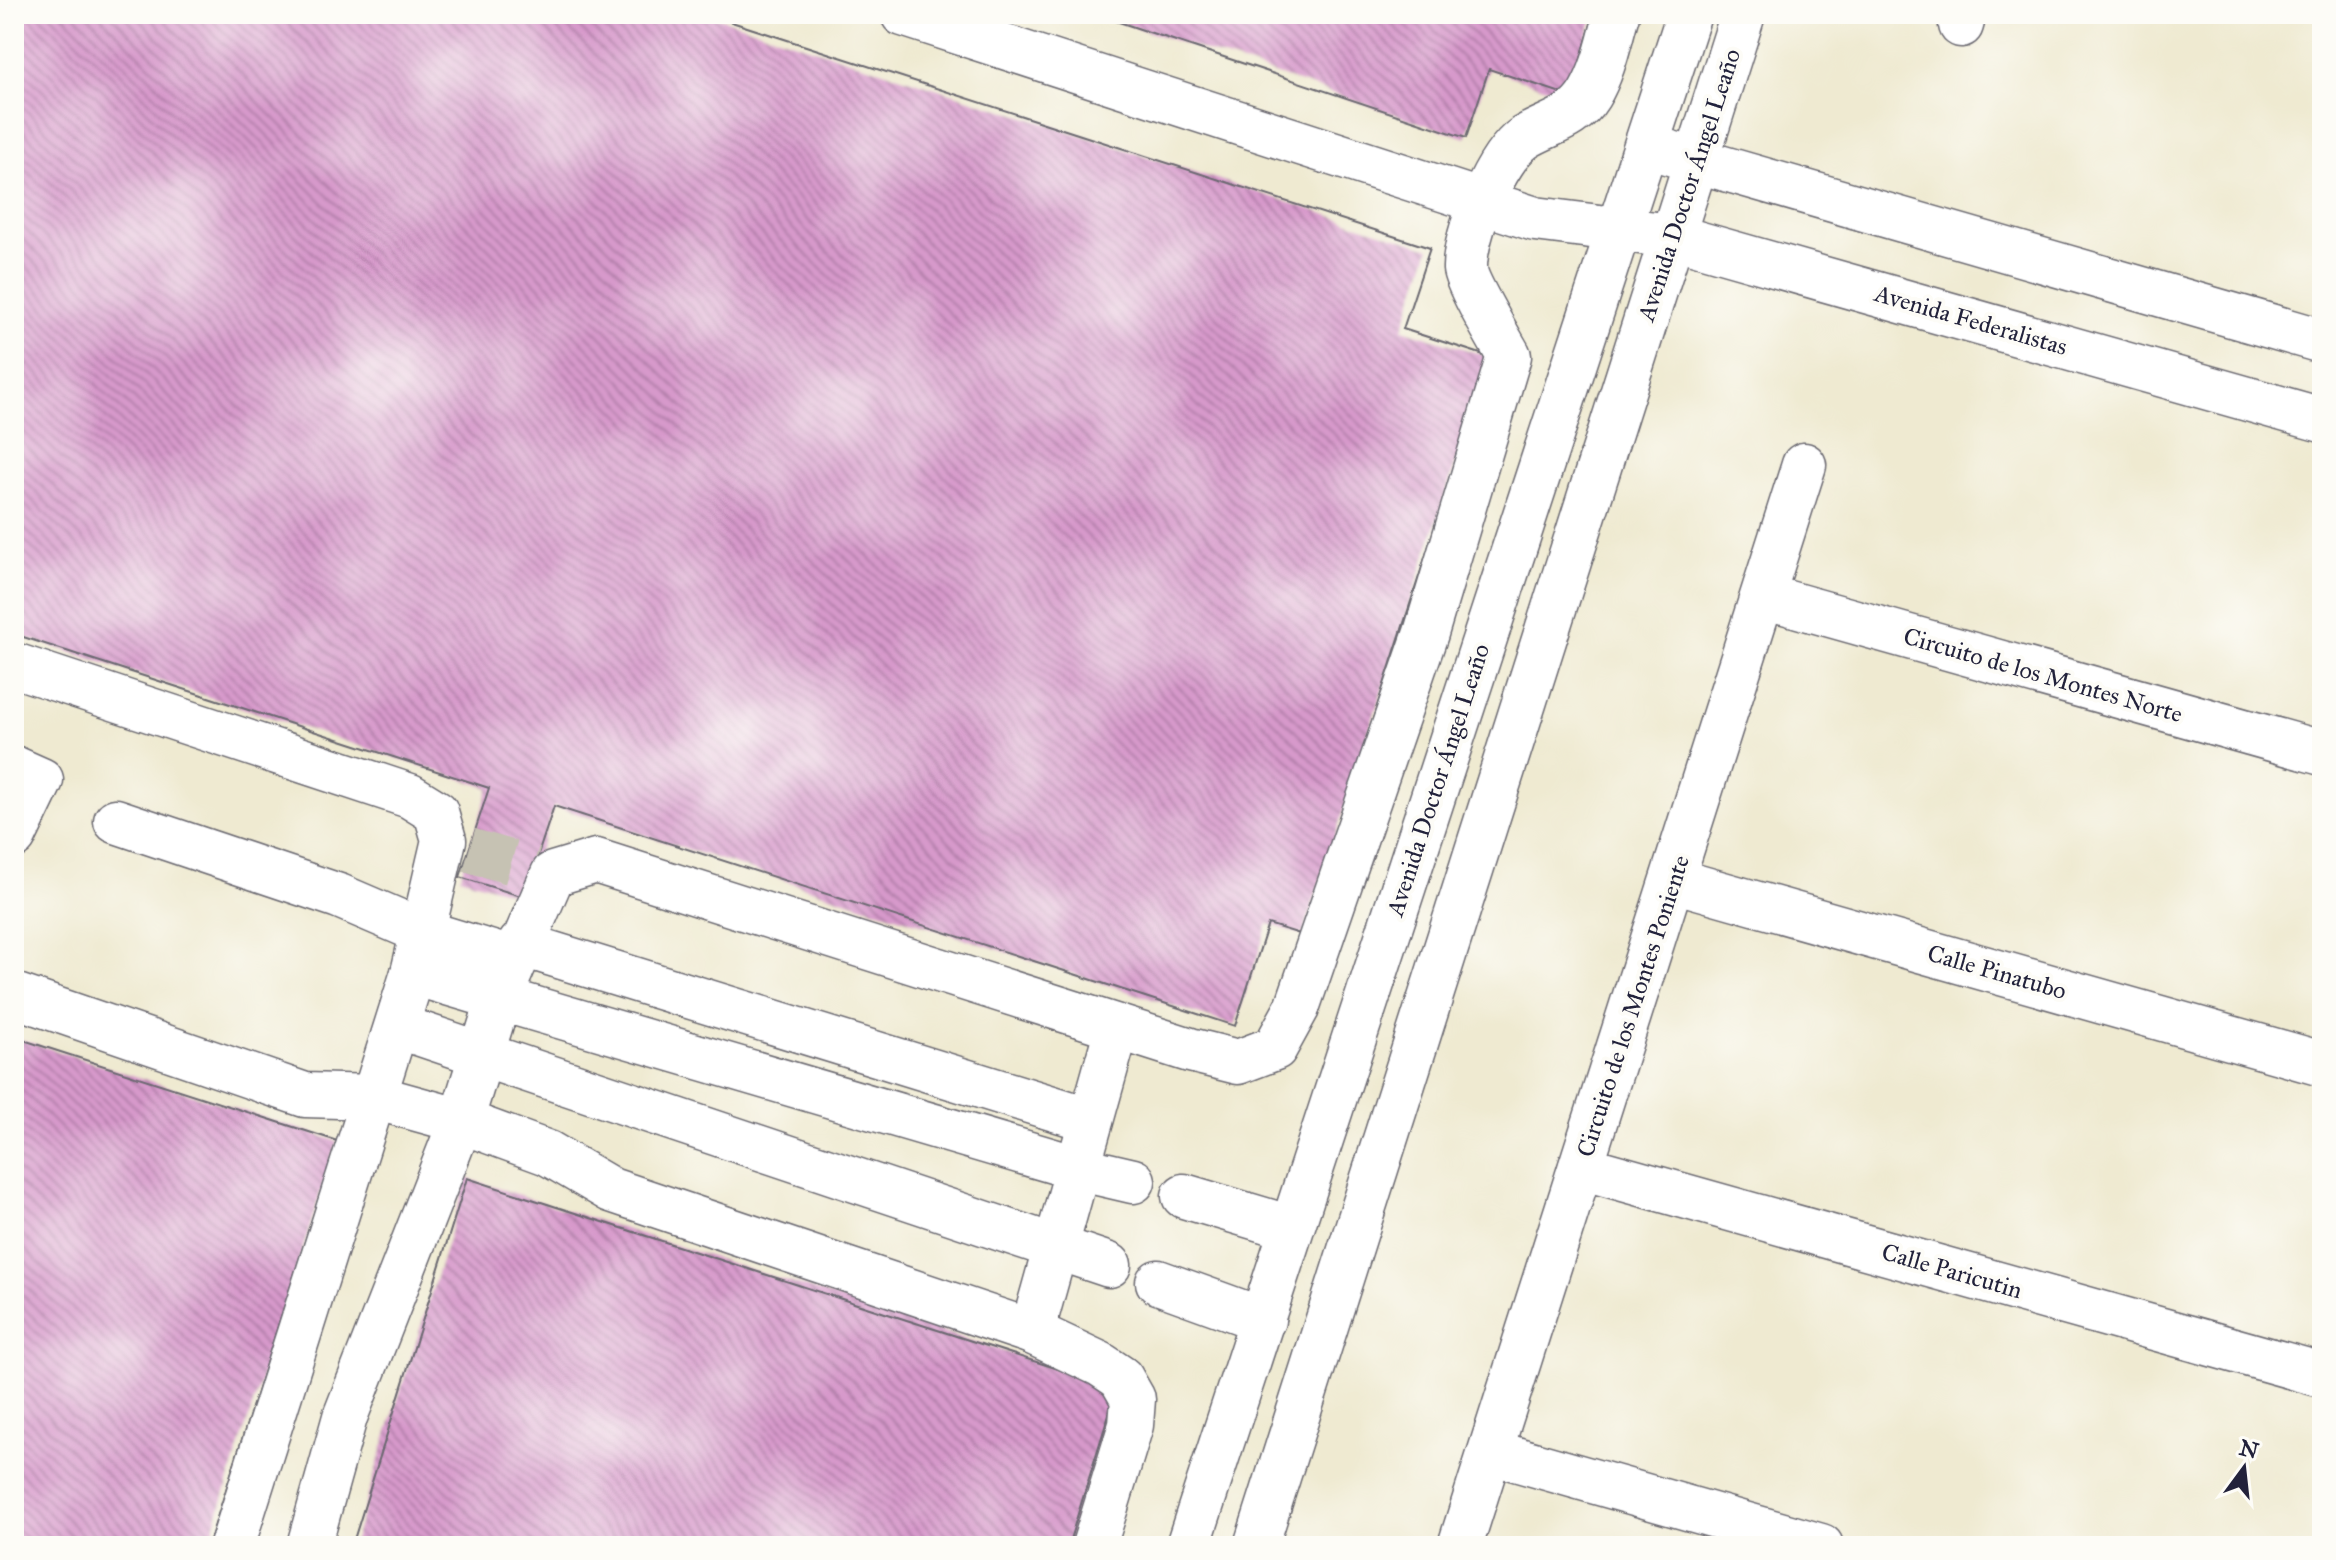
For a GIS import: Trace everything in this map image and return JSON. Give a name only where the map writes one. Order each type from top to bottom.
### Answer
[{"type":"street","name":"Avenida Federalistas","points":[[903,14],[1535,219],[1672,236],[2322,420]]},
{"type":"street","points":[[309,1546],[345,1417],[461,1121],[543,872],[596,861],[1117,1028],[1238,1062],[1275,1048],[1297,1008],[1426,633],[1509,356],[1465,270],[1480,203],[1508,151],[1527,137],[1569,118],[1588,96],[1603,64],[1617,14]]},
{"type":"street","name":"Avenida Doctor Ángel Leaño","points":[[1188,1546],[1689,14]]},
{"type":"street","name":"Avenida Doctor Ángel Leaño","points":[[1256,1546],[1743,14]]},
{"type":"street","points":[[1645,146],[2322,341]]},
{"type":"street","name":"Circuito de los Montes Poniente","points":[[1460,1546],[1804,465]]},
{"type":"street","name":"Circuito de los Montes Norte","points":[[1763,596],[2322,753]]},
{"type":"street","points":[[14,665],[410,796],[436,812],[457,845],[418,952],[232,1546]]},
{"type":"street","points":[[1471,679],[1528,697]]},
{"type":"street","points":[[14,768],[41,780],[14,836]]},
{"type":"street","points":[[116,821],[339,896],[418,952],[498,1001],[1077,1168],[1133,1181]]},
{"type":"street","name":"Calle Pinatubo","points":[[1673,880],[2322,1064]]},
{"type":"street","points":[[418,952],[518,952],[1091,1120]]},
{"type":"street","points":[[14,995],[305,1095],[374,1097],[461,1121],[548,1153],[611,1190],[1032,1332],[1100,1364],[1121,1378],[1133,1399],[1131,1425],[1094,1546]]},
{"type":"street","points":[[397,1026],[1109,1265]]},
{"type":"street","points":[[1032,1332],[1117,1028]]},
{"type":"street","name":"Calle Paricutin","points":[[1581,1167],[2322,1375]]},
{"type":"street","points":[[1184,1196],[1291,1228]]},
{"type":"street","points":[[1158,1282],[1263,1320]]},
{"type":"street","points":[[1491,1452],[1821,1546]]},
{"type":"building","points":[[14,14],[707,14],[1430,248],[1403,329],[1490,357],[1303,935],[1268,924],[1235,1026],[554,806],[524,897],[460,877],[489,788],[14,634]]},
{"type":"building","points":[[1594,14],[1570,96],[1489,69],[1466,138],[1098,15]]},
{"type":"building","points":[[14,1037],[337,1141],[208,1546],[14,1546]]},
{"type":"building","points":[[467,1178],[1117,1388],[1068,1546],[352,1546]]},
{"type":"tunnel","points":[[469,850],[534,869]]}]
